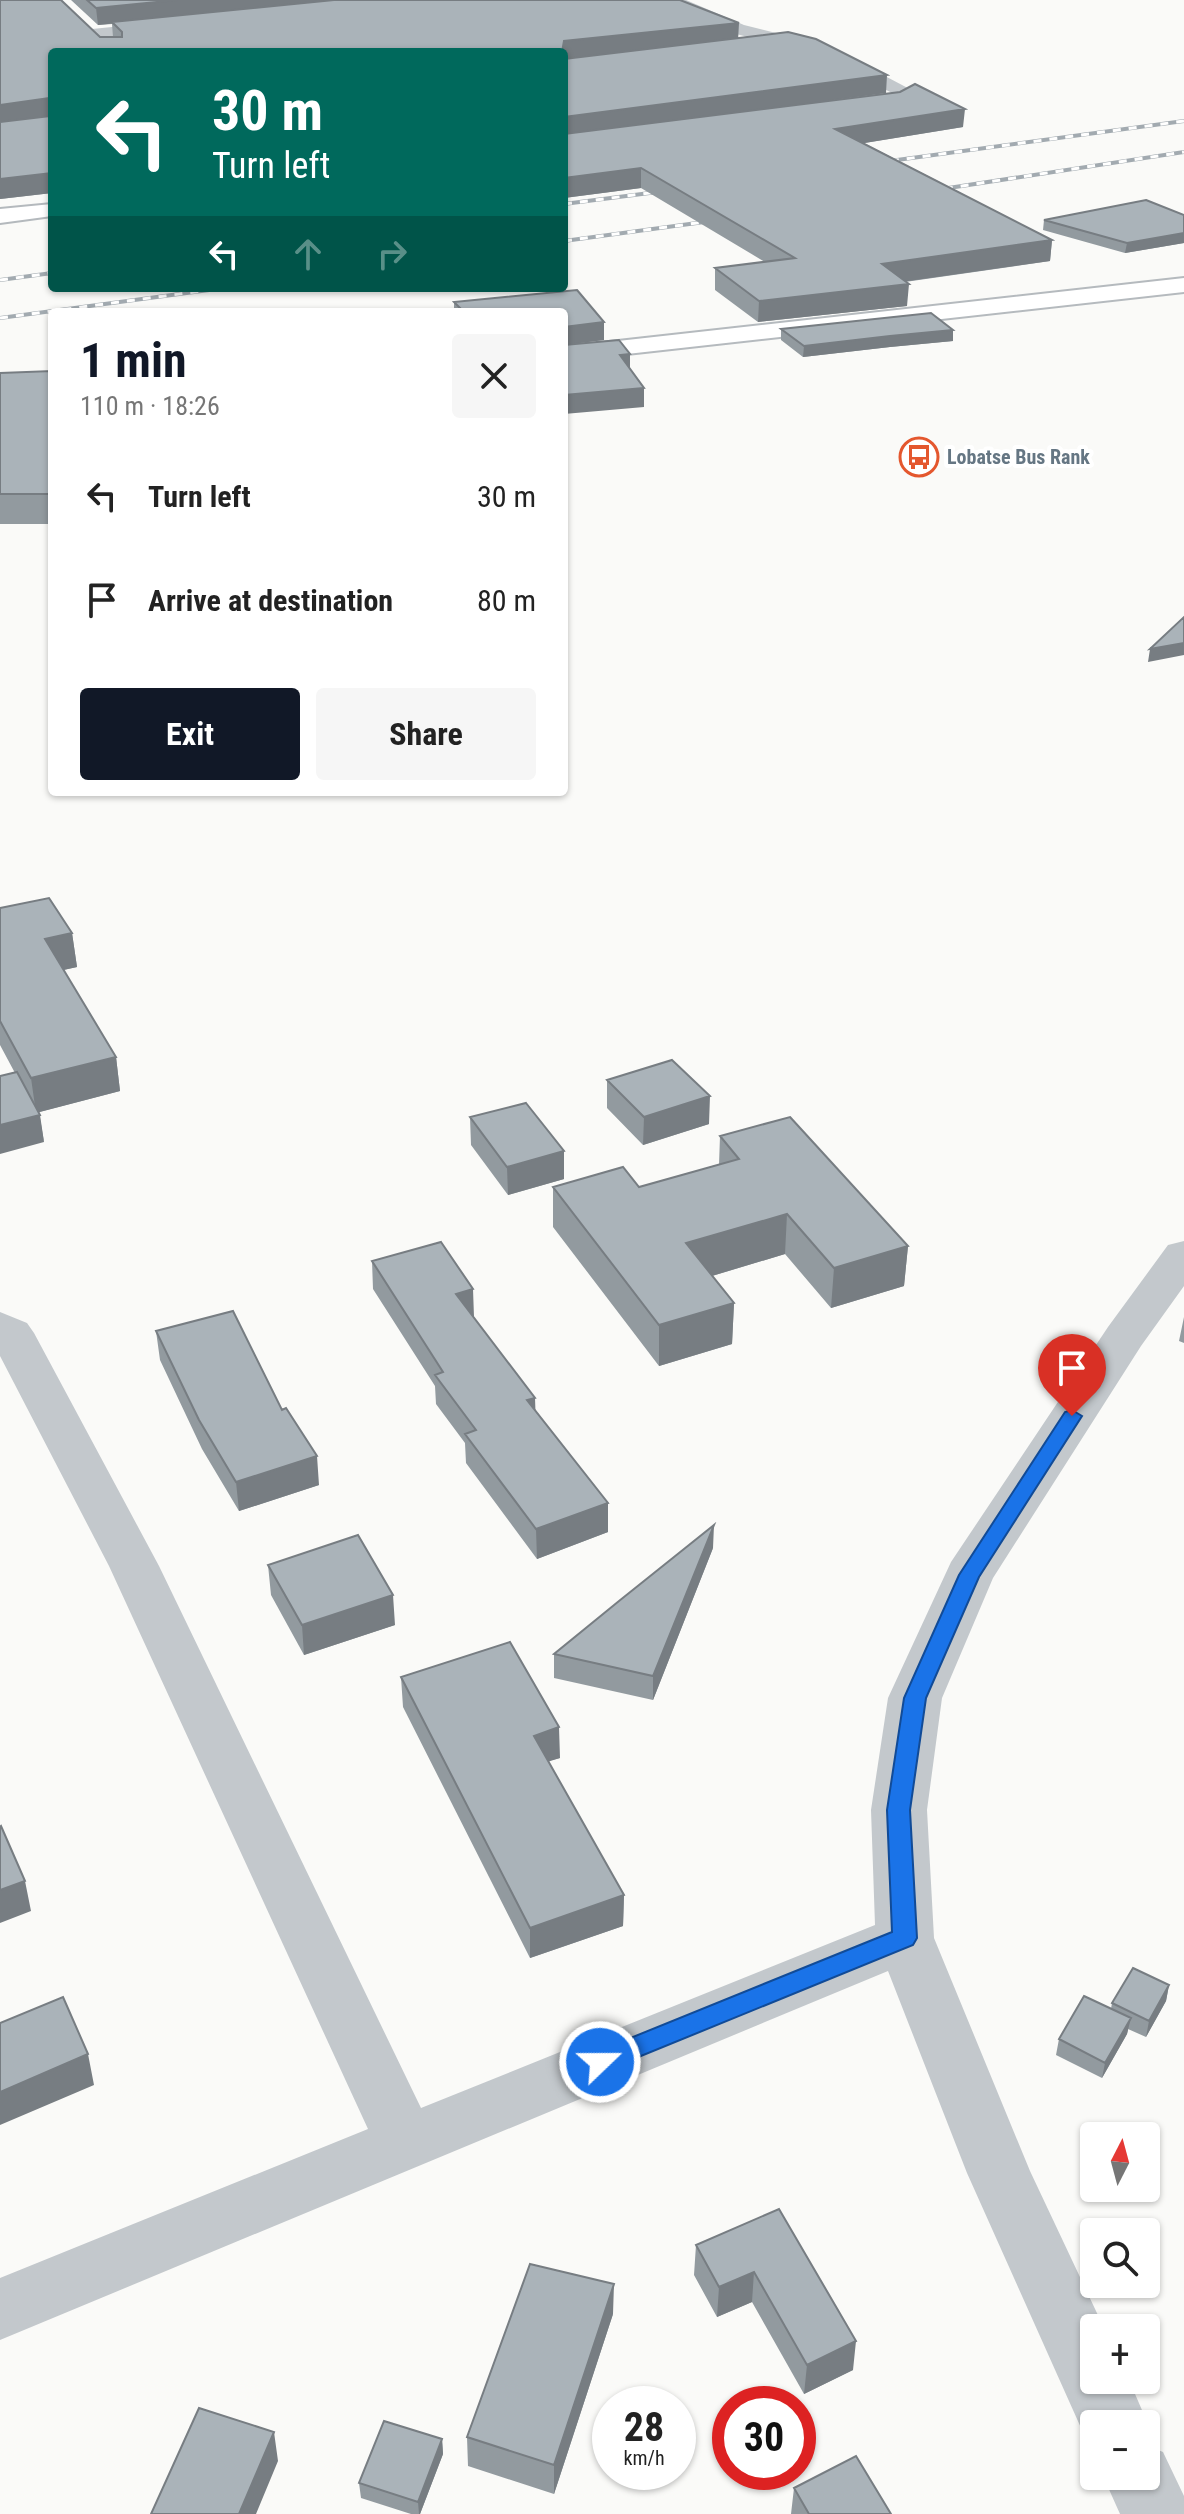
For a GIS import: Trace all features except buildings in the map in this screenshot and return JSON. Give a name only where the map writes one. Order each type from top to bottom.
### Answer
[{"type":"main road","points":[[74,17],[108,48]]},
{"type":"main road","points":[[0,216],[48,210]]},
{"type":"main road","points":[[568,354],[1184,285]]},
{"type":"street","points":[[671,0],[727,25],[842,58],[911,95],[898,102],[837,110]]},
{"type":"street","points":[[92,34],[186,24]]},
{"type":"street","points":[[734,49],[797,43]]},
{"type":"street","points":[[1108,2410],[999,2173],[905,1938],[899,1810],[915,1698],[969,1575],[1124,1337],[1184,1255]]},
{"type":"street","points":[[0,1326],[11,1333],[134,1566],[405,2141]]},
{"type":"street","points":[[0,2309],[905,1938]]},
{"type":"street","points":[[1145,2490],[1156,2514]]},
{"type":"railway","points":[[875,163],[1184,121]]},
{"type":"railway","points":[[929,191],[1184,152]]},
{"type":"railway","points":[[568,203],[673,190]]},
{"type":"railway","points":[[568,240],[719,220]]},
{"type":"railway","points":[[0,280],[48,274]]},
{"type":"railway","points":[[75,308],[194,292]]},
{"type":"railway","points":[[0,318],[48,312]]},
{"type":"place","name":"Lobatse Bus Rank","points":[[919,457]]},
{"type":"route","points":[[600,2062],[905,1938],[899,1810],[915,1698],[969,1575],[1072,1416]]}]
